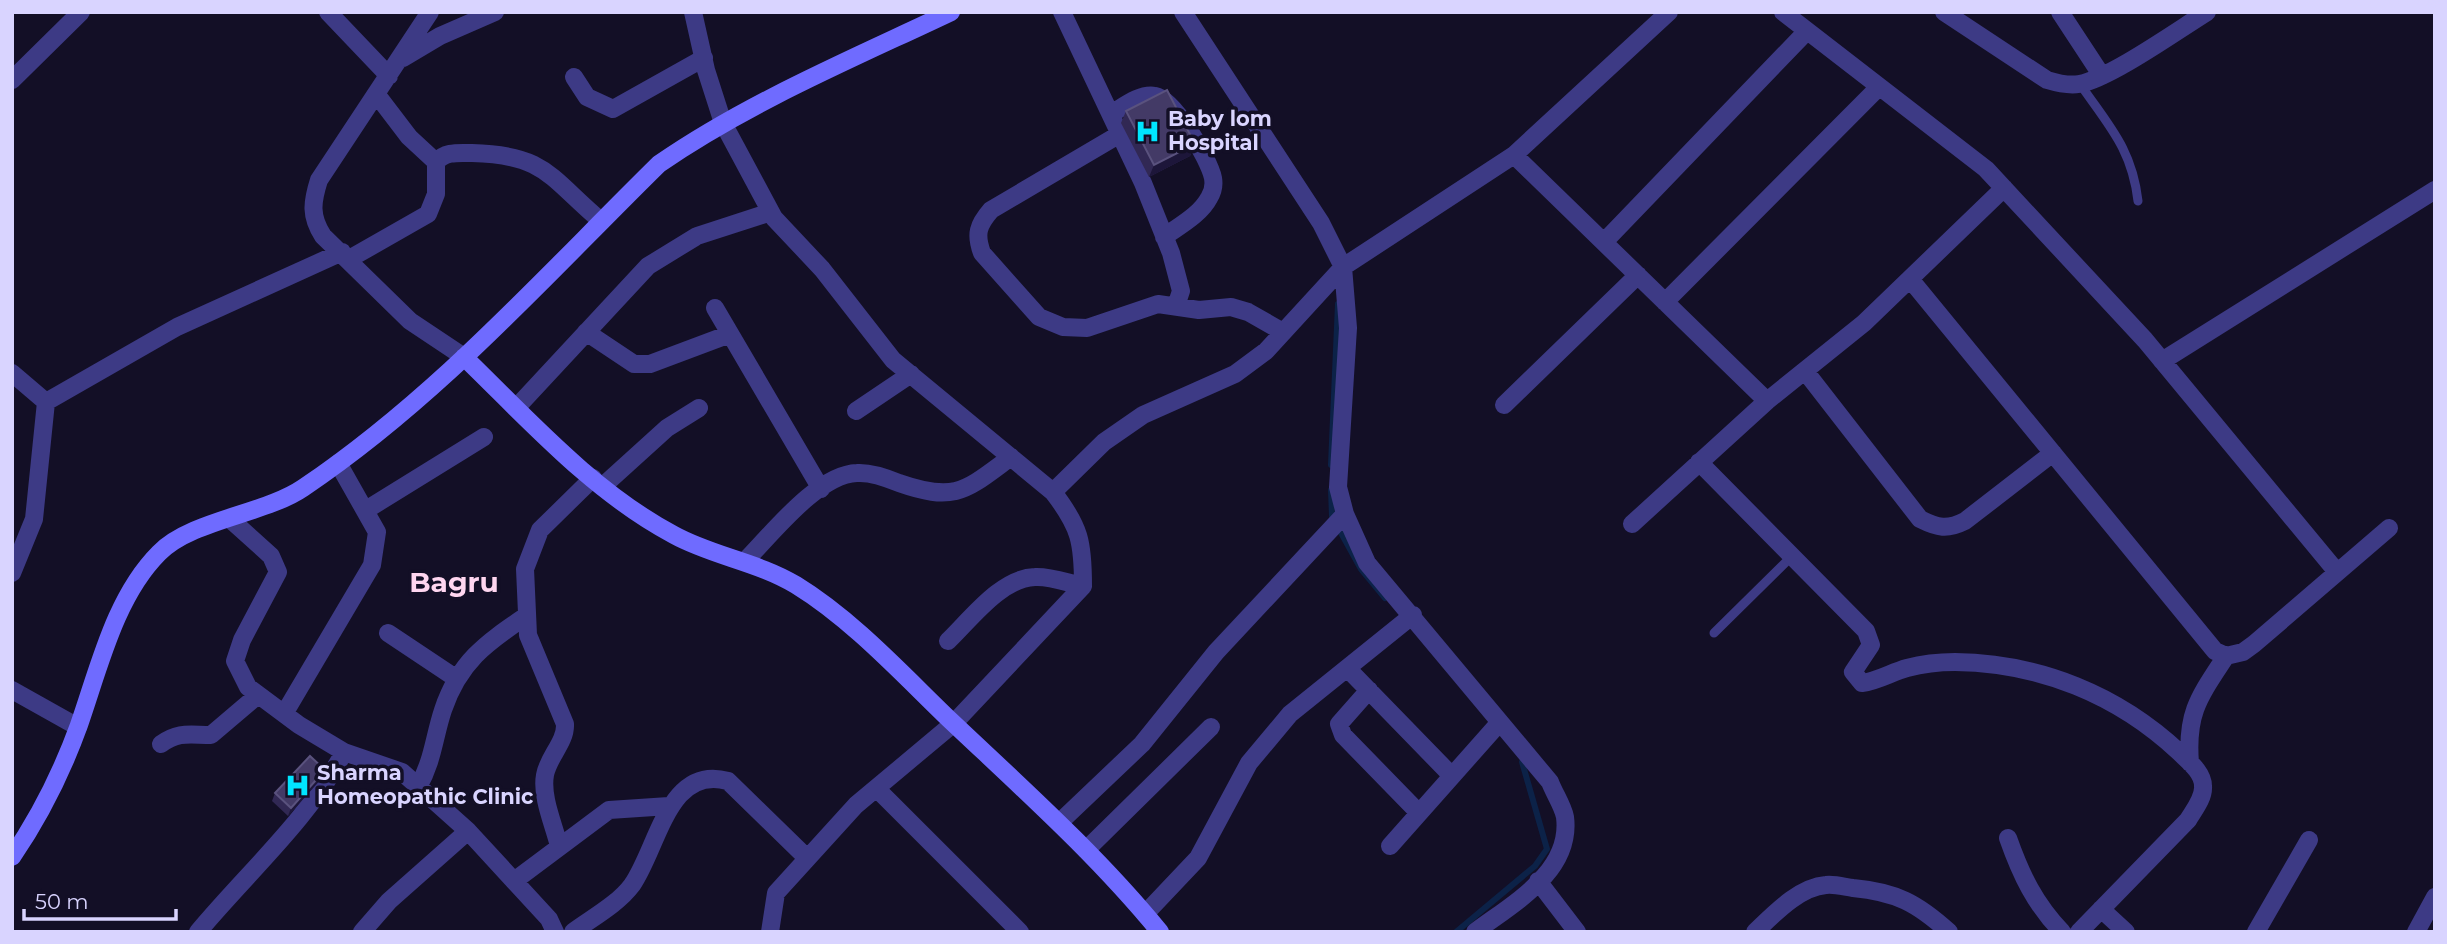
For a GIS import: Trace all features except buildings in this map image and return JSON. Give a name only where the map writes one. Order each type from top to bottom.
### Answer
[{"type":"main road","points":[[12,857],[47,801],[78,727],[97,668],[140,575],[161,551],[186,536],[300,491],[404,414],[659,163],[723,123],[951,12]]},
{"type":"main road","points":[[464,357],[598,482],[643,517],[677,537],[745,561],[796,585],[837,616],[1060,822],[1160,932]]},
{"type":"street","points":[[328,12],[389,76]]},
{"type":"street","points":[[430,12],[319,180],[312,202],[313,222],[323,236],[410,321],[464,357]]},
{"type":"street","points":[[400,60],[440,36],[495,12]]},
{"type":"street","points":[[693,12],[723,123],[771,212],[822,269],[893,360],[1053,492],[1073,519],[1080,538],[1083,586],[954,723],[856,805],[807,858],[776,893],[775,929]]},
{"type":"street","points":[[1062,12],[1111,114],[1164,237],[1181,290],[1176,306]]},
{"type":"street","points":[[1183,12],[1321,223],[1343,267],[1348,328],[1338,487],[1345,514],[1367,562],[1550,782],[1564,815],[1565,842],[1550,870],[1475,932]]},
{"type":"street","points":[[1053,492],[1104,442],[1143,415],[1235,374],[1266,351],[1343,267],[1514,155],[1669,12]]},
{"type":"street","points":[[1783,12],[1986,169],[2162,360],[2337,572]]},
{"type":"street","points":[[1944,12],[2047,80],[2064,85],[2080,84],[2102,76],[2207,12]]},
{"type":"street","points":[[2060,12],[2102,76]]},
{"type":"street","points":[[12,80],[75,14]]},
{"type":"street","points":[[1604,242],[1807,31]]},
{"type":"street","points":[[574,77],[587,97],[613,109],[704,58]]},
{"type":"street","points":[[1665,302],[1879,86]]},
{"type":"street","points":[[377,94],[409,137],[436,162]]},
{"type":"street","points":[[1111,114],[1143,96],[1157,96],[1171,105],[1184,122],[1212,174],[1214,185],[1210,198],[1200,210],[1164,237]]},
{"type":"street","points":[[1120,134],[991,210],[979,224],[977,240],[982,253],[1039,317],[1063,327],[1087,328],[1158,304],[1199,310],[1231,307],[1283,332]]},
{"type":"street","points":[[46,402],[177,327],[346,256],[428,214],[436,194],[436,162],[441,156],[452,153],[520,157],[540,165],[601,221]]},
{"type":"street","points":[[1514,155],[1767,401]]},
{"type":"street","points":[[1632,524],[1767,401],[1864,323],[2004,188]]},
{"type":"street","points":[[2162,360],[2435,190]]},
{"type":"street","points":[[516,408],[648,266],[697,236],[771,212]]},
{"type":"street","points":[[1504,405],[1638,275]]},
{"type":"street","points":[[1910,279],[2215,651],[2226,656],[2243,652],[2255,644],[2389,528]]},
{"type":"street","points":[[715,308],[821,489]]},
{"type":"street","points":[[586,331],[635,364],[650,364],[685,354],[730,334]]},
{"type":"street","points":[[1805,371],[1920,519],[1935,527],[1950,528],[1965,521],[2053,453]]},
{"type":"street","points":[[12,373],[46,402]]},
{"type":"street","points":[[856,411],[911,374]]},
{"type":"street","points":[[12,573],[34,519],[46,402]]},
{"type":"street","points":[[559,846],[545,794],[545,777],[551,756],[565,733],[565,724],[528,635],[525,569],[540,530],[667,428],[699,408]]},
{"type":"street","points":[[366,510],[484,438]]},
{"type":"street","points":[[745,561],[809,496],[838,478],[857,472],[883,477],[929,493],[951,492],[975,484],[1012,457]]},
{"type":"street","points":[[1699,462],[1871,638],[1871,645],[1853,672],[1862,683],[1909,667],[1954,662],[2001,666],[2048,675],[2101,695],[2160,735],[2200,774],[2203,786],[2199,802],[2188,820],[2079,932]]},
{"type":"street","points":[[284,714],[372,565],[377,532],[338,463]]},
{"type":"street","points":[[1060,822],[1142,744],[1216,652],[1345,514]]},
{"type":"street","points":[[230,519],[271,556],[278,572],[242,640],[235,661],[240,676],[258,695],[284,714],[345,751],[402,772],[468,831],[549,919],[555,932]]},
{"type":"street","points":[[948,641],[1007,587],[1024,578],[1038,577],[1083,586]]},
{"type":"street","points":[[1145,914],[1198,859],[1250,764],[1290,714],[1413,615]]},
{"type":"street","points":[[418,787],[430,766],[442,712],[457,678],[481,647],[526,616]]},
{"type":"street","points":[[388,633],[457,678]]},
{"type":"street","points":[[2190,763],[2187,732],[2192,713],[2226,656]]},
{"type":"street","points":[[1347,668],[1452,776]]},
{"type":"street","points":[[1369,690],[1339,724],[1343,735],[1419,813]]},
{"type":"street","points":[[12,691],[78,727]]},
{"type":"street","points":[[161,744],[174,734],[211,735],[258,695]]},
{"type":"street","points":[[1390,846],[1500,722]]},
{"type":"street","points":[[1086,850],[1211,727]]},
{"type":"street","points":[[198,932],[306,812],[327,784],[345,751]]},
{"type":"street","points":[[573,932],[631,887],[651,852],[669,806],[696,781],[712,777],[728,781],[807,858]]},
{"type":"street","points":[[876,788],[1020,932]]},
{"type":"street","points":[[514,881],[609,810],[669,806]]},
{"type":"street","points":[[362,932],[389,901],[468,831]]},
{"type":"street","points":[[2008,838],[2023,878],[2037,902],[2062,932]]},
{"type":"street","points":[[2256,932],[2309,840]]},
{"type":"street","points":[[1538,881],[1577,932]]},
{"type":"street","points":[[1755,932],[1779,909],[1806,892],[1826,884],[1882,891],[1907,899],[1949,932]]},
{"type":"street","points":[[2416,932],[2435,897]]},
{"type":"street","points":[[2101,909],[2126,932]]},
{"type":"lane","points":[[2080,84],[2127,151],[2135,172],[2138,201]]},
{"type":"lane","points":[[1714,633],[1792,556]]},
{"type":"waterway","points":[[1331,465],[1338,304]]},
{"type":"waterway","points":[[1331,490],[1332,516]]},
{"type":"waterway","points":[[1340,531],[1361,569],[1385,598]]},
{"type":"waterway","points":[[1456,932],[1535,866],[1547,849],[1522,762]]},
{"type":"place","name":"Baby lom Hospital","points":[[1148,131]]},
{"type":"place","name":"Sharma Homeopathic Clinic","points":[[297,785]]},
{"type":"district","name":"Bagru","points":[[454,582]]}]
